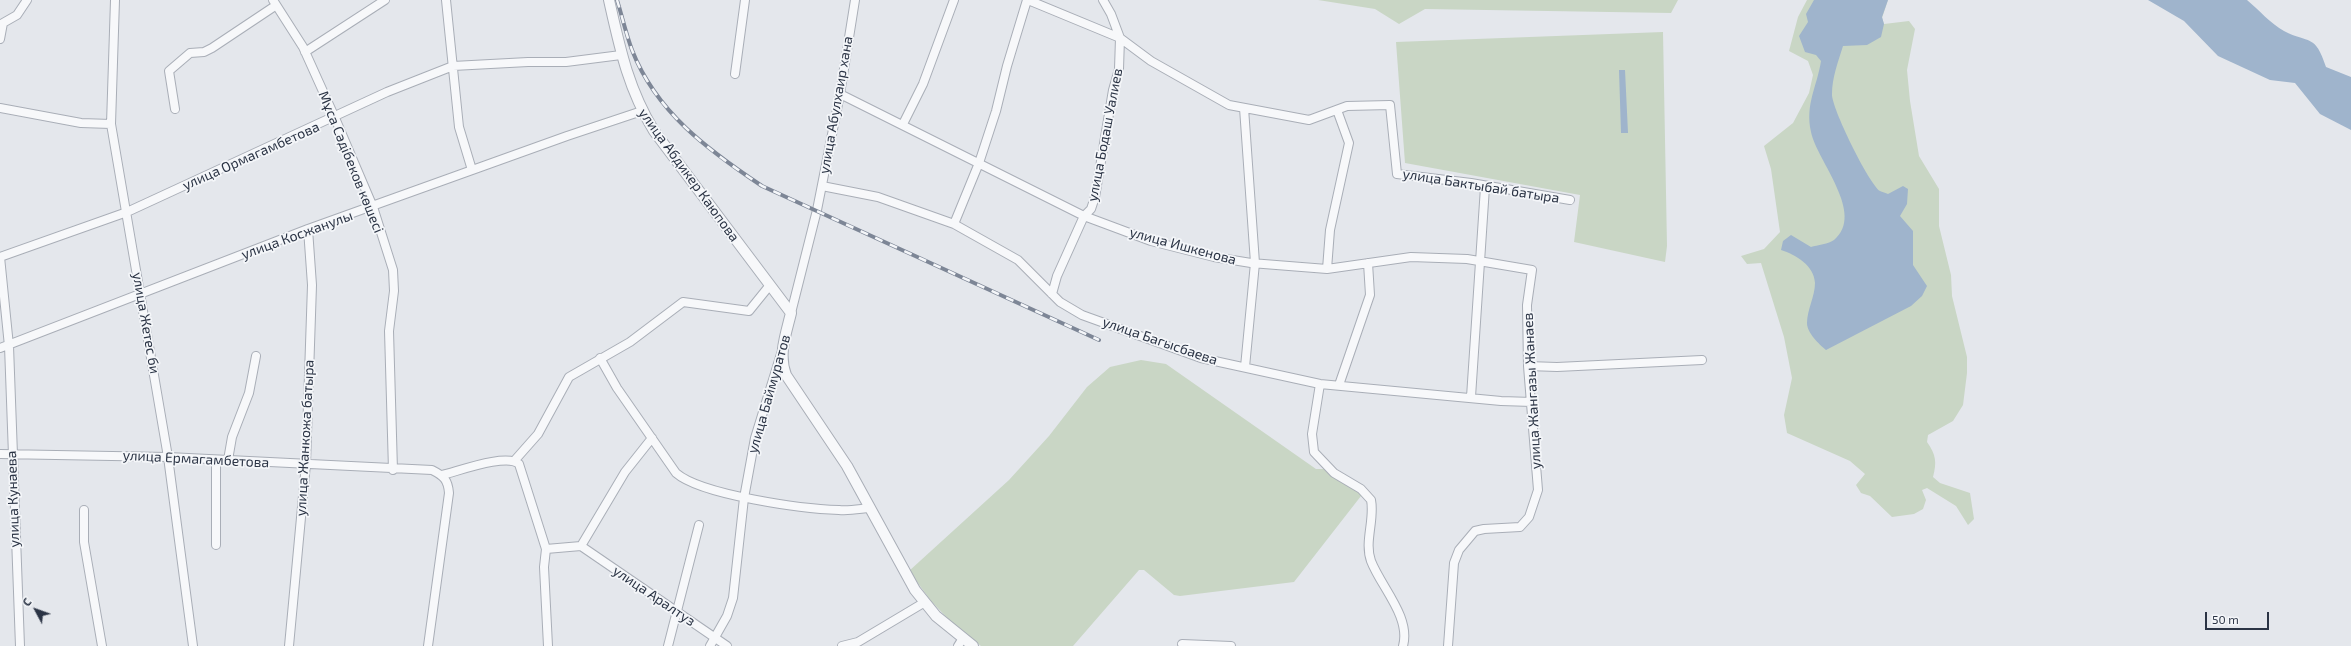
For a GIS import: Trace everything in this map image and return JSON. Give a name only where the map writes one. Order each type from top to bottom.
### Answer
[{"type":"street","points":[[0,39],[2,23],[17,15],[27,0]]},
{"type":"street","name":"улица Жетес би","points":[[115,0],[111,124],[168,457],[193,646]]},
{"type":"street","points":[[305,52],[385,0]]},
{"type":"street","points":[[446,0],[460,127],[472,170]]},
{"type":"street","name":"улица Абдикер Каюпова","points":[[609,0],[621,55],[635,97],[642,111],[654,131],[791,313]]},
{"type":"street","points":[[735,74],[744,0]]},
{"type":"street","name":"улица Абулхаир хана","points":[[817,210],[840,94],[855,0]]},
{"type":"street","points":[[903,124],[923,84],[954,0]]},
{"type":"street","points":[[954,224],[979,163],[996,111],[1007,66],[1028,0]]},
{"type":"street","name":"улица Бактыбай батыра","points":[[1028,0],[1120,38],[1151,61],[1229,105],[1310,120],[1347,106],[1390,105],[1398,174],[1471,183],[1486,187],[1546,195],[1570,200]]},
{"type":"street","points":[[1103,0],[1111,14],[1120,38]]},
{"type":"street","points":[[175,109],[168,76],[173,67],[190,53],[204,52],[212,48],[274,3]]},
{"type":"street","name":"Мұса Сәдібеков көшесі","points":[[274,3],[305,52],[335,118],[373,207],[393,270],[394,291],[389,331],[393,470]]},
{"type":"street","name":"улица Бодаш Уалиев","points":[[1052,294],[1057,276],[1084,216],[1091,209],[1095,197],[1119,69],[1120,38]]},
{"type":"street","name":"улица Ормагамбетова","points":[[0,257],[127,212],[335,118],[388,92],[453,66],[528,62],[566,62],[621,55]]},
{"type":"street","name":"улица Ишкенова","points":[[840,94],[903,124],[1084,216],[1151,241],[1214,257],[1255,263],[1327,269],[1411,257],[1479,261],[1532,270]]},
{"type":"street","points":[[0,108],[81,122],[111,124]]},
{"type":"street","points":[[1244,108],[1255,263],[1245,367]]},
{"type":"street","points":[[1327,269],[1330,230],[1349,143],[1337,110]]},
{"type":"street","name":"улица Косжанулы","points":[[0,348],[308,229],[642,111]]},
{"type":"street","name":"улица Багысбаева","points":[[822,186],[878,197],[954,224],[1018,260],[1060,302],[1082,315],[1201,358],[1320,384],[1501,401],[1532,402]]},
{"type":"street","points":[[1471,397],[1479,261],[1486,187]]},
{"type":"street","name":"улица Баймуратов","points":[[710,646],[716,638],[727,616],[733,598],[744,498],[755,438],[782,353],[817,210]]},
{"type":"street","name":"улица Жанкожа батыра","points":[[289,646],[306,464],[312,285],[308,229]]},
{"type":"street","name":"улица Кунаева","points":[[0,257],[8,346],[20,646]]},
{"type":"street","points":[[1339,385],[1370,295],[1368,263]]},
{"type":"street","name":"улица Жангазы Жанаев","points":[[1448,646],[1454,563],[1459,550],[1475,531],[1520,527],[1525,523],[1531,512],[1538,490],[1528,366],[1527,305],[1532,270]]},
{"type":"street","points":[[515,460],[538,434],[569,377],[630,342],[683,302],[749,311],[770,285]]},
{"type":"street","points":[[782,353],[782,365],[786,375],[847,466],[915,590],[960,642],[973,646]]},
{"type":"street","points":[[228,460],[232,437],[249,393],[256,356]]},
{"type":"street","points":[[600,358],[617,388],[676,473],[685,480],[744,498],[839,510],[869,508]]},
{"type":"street","points":[[1528,366],[1557,367],[1702,360]]},
{"type":"street","points":[[1320,384],[1312,434],[1314,452],[1334,473],[1361,488],[1372,500],[1369,547],[1371,560],[1401,619],[1404,631],[1403,646]]},
{"type":"street","points":[[546,549],[581,546],[625,472],[652,438]]},
{"type":"street","name":"улица Ермагамбетова","points":[[0,454],[168,457],[393,470]]},
{"type":"street","points":[[216,460],[216,545]]},
{"type":"street","points":[[442,475],[504,460],[515,460],[519,464],[546,549],[544,567],[548,646]]},
{"type":"street","points":[[393,470],[432,470],[442,475],[448,482],[449,493],[428,646]]},
{"type":"street","points":[[84,510],[84,542],[102,646]]},
{"type":"street","points":[[668,646],[699,525]]},
{"type":"street","name":"улица Аралтуз","points":[[581,546],[727,646]]},
{"type":"street","points":[[842,646],[858,642],[925,602]]},
{"type":"street","points":[[1182,645],[1231,646]]},
{"type":"green space","points":[[1318,0],[1678,0],[1671,13],[1425,9],[1399,24],[1375,9]]},
{"type":"green space","points":[[1807,0],[1888,0],[1882,18],[1884,24],[1909,21],[1915,29],[1907,70],[1910,101],[1919,156],[1939,189],[1939,226],[1951,275],[1952,296],[1967,357],[1967,373],[1963,405],[1953,421],[1928,435],[1927,442],[1935,459],[1933,477],[1940,483],[1970,493],[1974,519],[1968,525],[1956,506],[1927,488],[1922,490],[1926,500],[1923,509],[1914,514],[1892,517],[1870,496],[1861,493],[1856,485],[1865,474],[1850,461],[1787,433],[1784,415],[1792,378],[1784,337],[1761,263],[1747,264],[1741,256],[1764,249],[1780,232],[1771,169],[1764,146],[1793,123],[1809,93],[1813,75],[1808,61],[1789,51],[1798,17]]},
{"type":"green space","points":[[1663,32],[1667,246],[1665,262],[1574,242],[1580,195],[1405,163],[1396,42]]},
{"type":"green space","points":[[1141,360],[1166,364],[1316,469],[1328,469],[1361,492],[1361,496],[1294,582],[1180,596],[1174,595],[1144,570],[1139,570],[1073,646],[981,646],[953,624],[931,601],[909,571],[1009,480],[1049,436],[1087,387],[1110,367]]},
{"type":"water","points":[[1814,0],[1888,0],[1882,17],[1884,24],[1881,37],[1867,45],[1843,46],[1834,76],[1832,88],[1833,102],[1844,129],[1860,161],[1880,191],[1888,194],[1903,186],[1908,189],[1907,204],[1900,216],[1913,231],[1913,265],[1927,286],[1922,296],[1911,306],[1826,350],[1809,331],[1807,323],[1814,293],[1814,277],[1808,266],[1798,258],[1781,250],[1783,241],[1791,235],[1811,247],[1834,240],[1842,229],[1845,216],[1837,187],[1815,144],[1811,132],[1809,113],[1810,104],[1821,61],[1816,55],[1805,52],[1799,36],[1808,22],[1806,14]]},
{"type":"water","points":[[2148,0],[2247,0],[2279,28],[2314,44],[2322,56],[2326,67],[2351,77],[2351,130],[2320,114],[2295,83],[2270,80],[2218,56],[2184,21]]},
{"type":"water","points":[[1619,70],[1625,70],[1628,133],[1621,133]]},
{"type":"railway","points":[[617,0],[632,50],[642,72],[655,92],[669,111],[686,128],[722,158],[762,186],[1099,340]]}]
